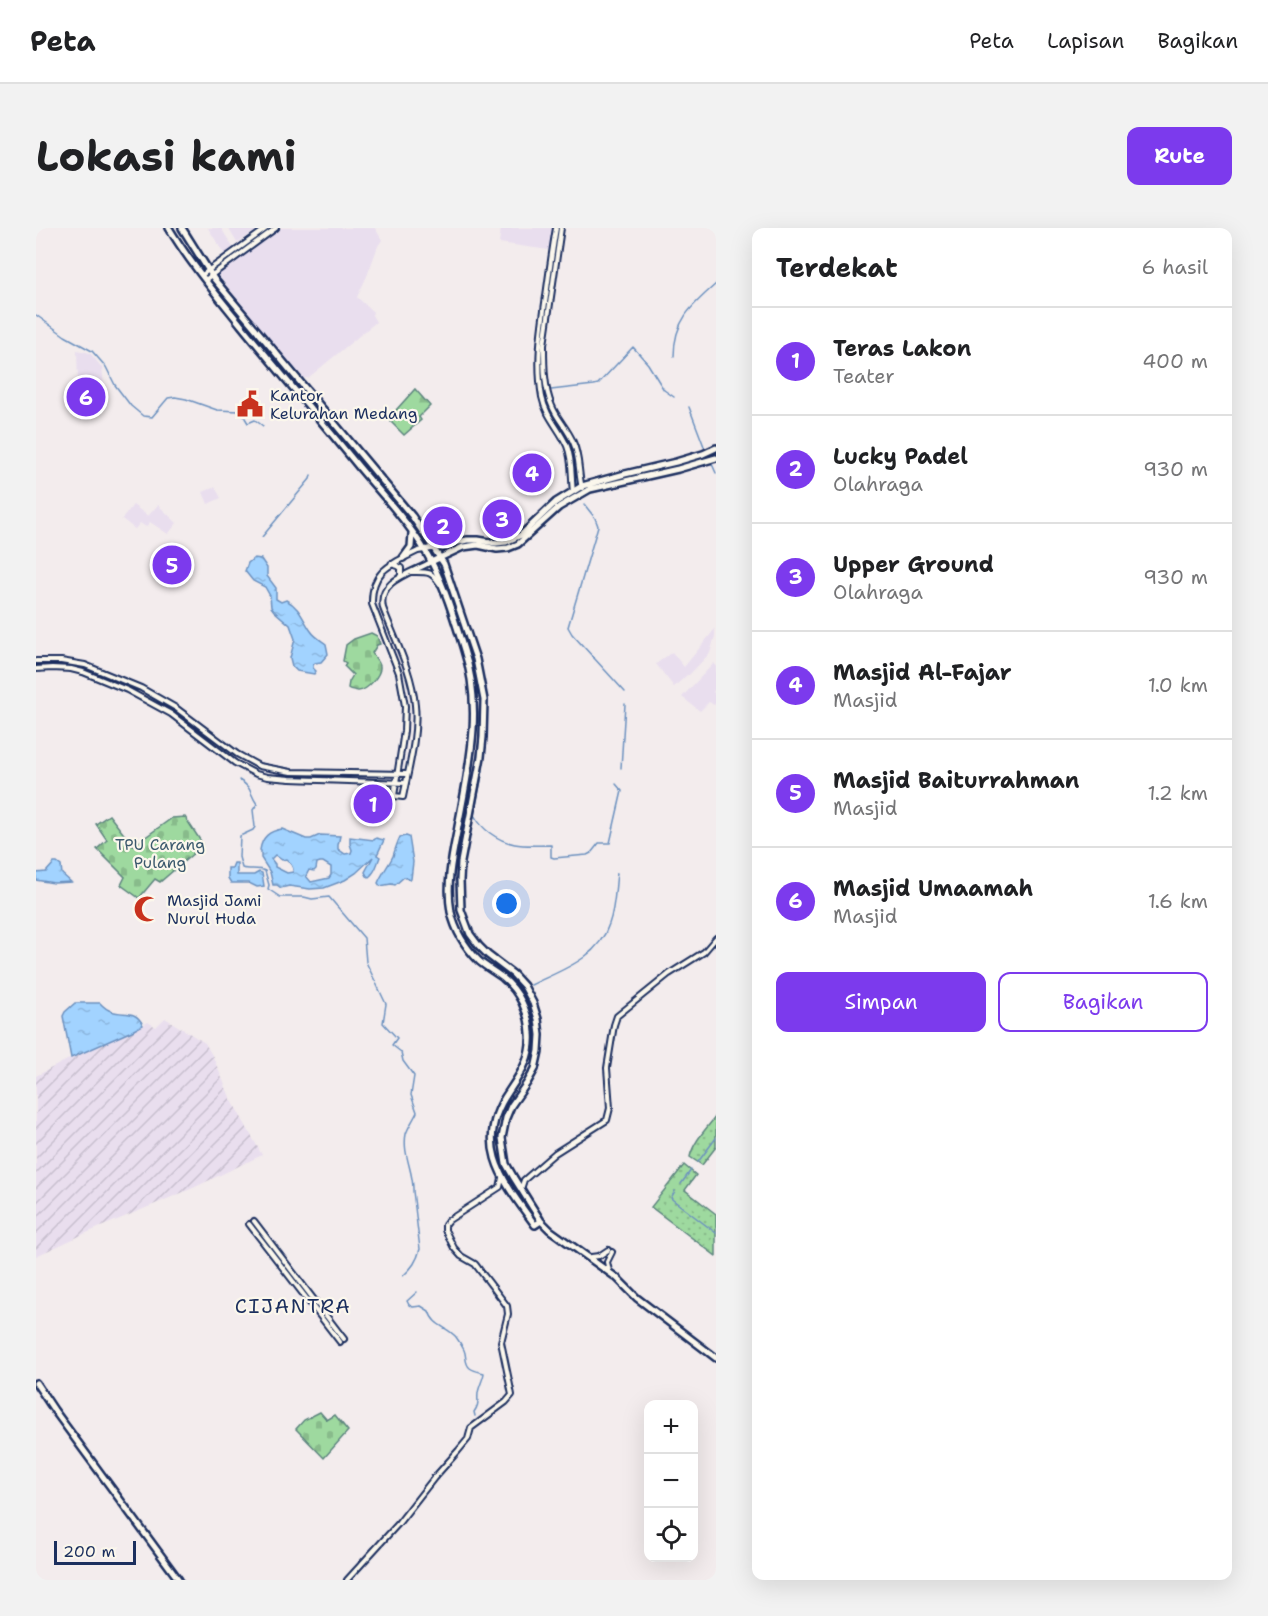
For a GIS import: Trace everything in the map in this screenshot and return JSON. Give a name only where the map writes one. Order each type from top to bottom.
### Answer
[{"type":"main road","points":[[169,228],[182,249],[253,340],[412,533],[442,587],[468,661],[475,722],[452,861],[451,912],[455,925],[471,952],[516,992],[529,1022],[530,1049],[526,1065],[501,1104],[493,1138],[495,1160],[502,1178],[535,1225],[541,1221]]},
{"type":"main road","points":[[182,228],[214,279],[412,516],[444,564],[476,659],[484,700],[481,757],[460,880],[461,910],[470,934],[479,946],[524,986],[533,1003],[540,1035],[540,1051],[535,1069],[510,1109],[502,1138],[506,1164],[541,1221],[557,1236],[587,1256],[637,1298],[716,1358]]},
{"type":"main road","points":[[253,340],[258,339],[260,334]]},
{"type":"main road","points":[[260,348],[267,342]]},
{"type":"main road","points":[[334,436],[340,436],[341,431]]},
{"type":"main road","points":[[342,446],[343,441],[349,441]]},
{"type":"main road","points":[[421,551],[467,540],[497,549],[508,548],[518,544],[574,494],[597,481],[696,456],[716,448]]},
{"type":"main road","points":[[696,456],[699,464]]},
{"type":"main road","points":[[583,489],[699,464],[716,458]]},
{"type":"main road","points":[[403,558],[411,547],[412,533]]},
{"type":"main road","points":[[429,564],[478,542]]},
{"type":"main road","points":[[465,652],[469,653],[473,649]]},
{"type":"main road","points":[[468,661],[471,658],[476,659]]},
{"type":"main road","points":[[471,755],[481,757]]},
{"type":"main road","points":[[36,1383],[179,1580]]},
{"type":"street","points":[[204,278],[267,228]]},
{"type":"street","points":[[211,272],[276,228]]},
{"type":"street","points":[[556,228],[539,365],[542,396],[549,418],[566,444],[570,457],[574,494]]},
{"type":"street","points":[[556,241],[561,228]]},
{"type":"street","points":[[542,345],[549,396],[556,414],[573,442],[578,456],[583,489]]},
{"type":"street","points":[[549,418],[552,414],[556,414]]},
{"type":"street","points":[[572,470],[574,472],[579,470]]},
{"type":"street","points":[[421,551],[385,568],[375,582],[372,595],[372,604],[399,673],[404,695],[405,719],[394,796],[404,797],[415,722],[414,693],[408,669],[381,602],[387,587],[399,578],[429,564]]},
{"type":"street","points":[[390,564],[401,568],[399,578]]},
{"type":"street","points":[[412,573],[428,572],[442,587]]},
{"type":"street","points":[[36,662],[61,661],[141,688],[190,718],[244,759],[259,766],[291,771],[407,774]]},
{"type":"street","points":[[36,669],[84,669],[155,704],[184,723],[235,763],[256,774],[290,779],[406,783]]},
{"type":"street","points":[[404,695],[409,698],[414,693]]},
{"type":"street","points":[[256,774],[259,766]]},
{"type":"street","points":[[521,1191],[524,1180],[560,1149],[607,1120],[610,1108],[607,1068],[614,1025],[619,1014],[669,974],[704,952],[716,938]]},
{"type":"street","points":[[501,1104],[510,1109]]},
{"type":"street","points":[[347,1580],[397,1525],[462,1447],[468,1439],[471,1428],[512,1395],[501,1342],[508,1314],[507,1306],[475,1264],[455,1250],[445,1230],[445,1225],[449,1220],[500,1186],[502,1178]]},
{"type":"street","points":[[514,1178],[524,1180]]},
{"type":"street","points":[[500,1186],[509,1188]]},
{"type":"street","points":[[251,1223],[342,1341]]},
{"type":"street","points":[[587,1256],[596,1258],[610,1251],[607,1266],[613,1276]]},
{"type":"shaded area","points":[[208,228],[221,228],[234,249],[225,255]]},
{"type":"shaded area","points":[[228,228],[260,228],[239,242]]},
{"type":"shaded area","points":[[281,228],[375,228],[382,240],[357,297],[373,312],[372,315],[376,322],[308,378],[300,376],[218,275],[219,272]]},
{"type":"shaded area","points":[[501,228],[553,228],[549,250],[499,243]]},
{"type":"shaded area","points":[[77,350],[90,353],[102,368],[104,385],[78,386]]},
{"type":"shaded area","points":[[215,487],[221,498],[208,504],[203,492]]},
{"type":"shaded area","points":[[133,505],[148,516],[158,505],[177,523],[168,534],[150,522],[146,527],[140,523],[135,529],[122,519]]},
{"type":"shaded area","points":[[715,629],[710,653],[674,687],[656,664],[672,652],[684,667]]},
{"type":"shaded area","points":[[714,663],[716,688],[713,692],[716,695],[716,703],[714,705],[709,702],[700,711],[682,697]]},
{"type":"shaded area","points":[[165,1018],[205,1043],[230,1097],[262,1155],[193,1188],[36,1256],[36,1076],[148,1022],[156,1027]]},
{"type":"green space","points":[[415,389],[430,406],[419,417],[421,420],[404,435],[388,419]]},
{"type":"green space","points":[[371,633],[377,636],[380,644],[372,653],[380,670],[373,682],[362,690],[349,689],[349,682],[353,675],[344,666],[346,645],[354,639]]},
{"type":"green space","name":"TPU Carang Pulang","points":[[109,815],[133,846],[172,818],[185,817],[202,846],[160,882],[155,879],[139,898],[121,885],[125,877],[97,849],[107,840],[96,824]]},
{"type":"green space","points":[[716,1116],[716,1147],[702,1165],[690,1157],[697,1141]]},
{"type":"green space","points":[[684,1165],[696,1175],[685,1190],[716,1214],[716,1256],[651,1207]]},
{"type":"green space","points":[[320,1412],[327,1420],[335,1415],[348,1431],[324,1458],[296,1429],[304,1420]]},
{"type":"water","points":[[254,558],[261,559],[267,568],[267,576],[276,588],[276,599],[281,602],[286,600],[295,606],[316,637],[326,644],[328,654],[321,662],[313,665],[316,671],[314,674],[297,671],[292,666],[290,658],[295,639],[290,625],[271,607],[270,596],[265,587],[253,581],[245,571],[248,563]]},
{"type":"water","points":[[282,829],[306,839],[320,835],[340,836],[338,849],[345,854],[351,853],[352,850],[350,837],[384,840],[377,855],[380,857],[376,868],[369,877],[365,872],[373,857],[345,880],[324,888],[289,886],[281,888],[273,885],[270,872],[261,858],[260,850],[264,838]],"holes":[[[275,855],[282,860],[286,859],[293,872],[287,873],[275,867],[271,859]],[[317,863],[331,867],[331,875],[329,878],[311,882],[306,876],[309,870],[314,871]]]},
{"type":"water","points":[[400,837],[409,837],[413,862],[411,879],[404,877],[395,885],[380,886],[378,883],[393,856]]},
{"type":"water","points":[[54,863],[61,866],[62,874],[71,882],[54,883],[36,880],[36,873],[46,872]]},
{"type":"water","points":[[234,863],[237,863],[237,875],[262,873],[264,886],[231,883],[228,878],[228,868],[232,868]]},
{"type":"water","points":[[75,1003],[100,1003],[112,1012],[134,1015],[143,1025],[71,1058],[63,1016]]},
{"type":"waterway","points":[[674,356],[677,333],[686,315],[716,284]]},
{"type":"waterway","points":[[36,315],[65,336],[92,351],[106,367],[115,385],[131,406],[143,416],[152,417],[168,398],[175,397],[217,410],[239,411],[248,423],[255,420],[263,426]]},
{"type":"waterway","points":[[551,390],[598,384],[633,347],[648,364],[664,390],[674,397]]},
{"type":"waterway","points":[[689,407],[705,449]]},
{"type":"waterway","points":[[552,416],[560,428]]},
{"type":"waterway","points":[[563,431],[565,435]]},
{"type":"waterway","points":[[570,446],[575,467]]},
{"type":"waterway","points":[[712,464],[716,473]]},
{"type":"waterway","points":[[262,537],[311,475]]},
{"type":"waterway","points":[[575,476],[577,487]]},
{"type":"waterway","points":[[584,504],[598,526],[568,627],[625,692]]},
{"type":"waterway","points":[[36,665],[57,664],[82,668]]},
{"type":"waterway","points":[[88,670],[133,690]]},
{"type":"waterway","points":[[621,768],[625,704]]},
{"type":"waterway","points":[[483,770],[474,815],[479,822],[490,833],[505,841],[519,845],[551,845],[551,857],[554,858],[587,855],[599,843],[610,843],[622,791],[616,784]]},
{"type":"waterway","points":[[239,780],[249,788],[257,804],[253,810],[255,827],[240,836],[239,857],[242,868],[265,871],[268,889],[280,897],[312,899],[329,897],[364,938],[366,962],[386,1004],[383,1023],[397,1038],[392,1045],[401,1052],[403,1061],[414,1076],[411,1095],[417,1112],[407,1131],[405,1141],[413,1184],[420,1249],[414,1264],[403,1276]]},
{"type":"waterway","points":[[531,985],[577,962],[587,955],[604,936],[614,905],[617,873]]},
{"type":"waterway","points":[[698,1162],[716,1138]]},
{"type":"waterway","points":[[681,1184],[691,1170]]},
{"type":"waterway","points":[[675,1191],[671,1198],[716,1233]]},
{"type":"waterway","points":[[417,1292],[407,1301],[409,1305],[421,1306],[429,1311],[434,1320],[457,1339],[464,1350],[468,1366],[484,1373],[475,1416]]},
{"type":"place","name":"Masjid Umaamah","points":[[86,397]]},
{"type":"place","name":"Kantor Kelurahan Medang","points":[[250,404]]},
{"type":"place","name":"Masjid Al-Fajar","points":[[532,473]]},
{"type":"place","name":"Upper Ground","points":[[502,519]]},
{"type":"place","name":"Lucky Padel","points":[[443,526]]},
{"type":"place","name":"Masjid Baiturrahman","points":[[172,565]]},
{"type":"place","name":"Teras Lakon","points":[[373,804]]},
{"type":"place","name":"Masjid Jami Nurul Huda","points":[[147,909]]},
{"type":"district","name":"CIJANTRA","points":[[293,1306]]}]
